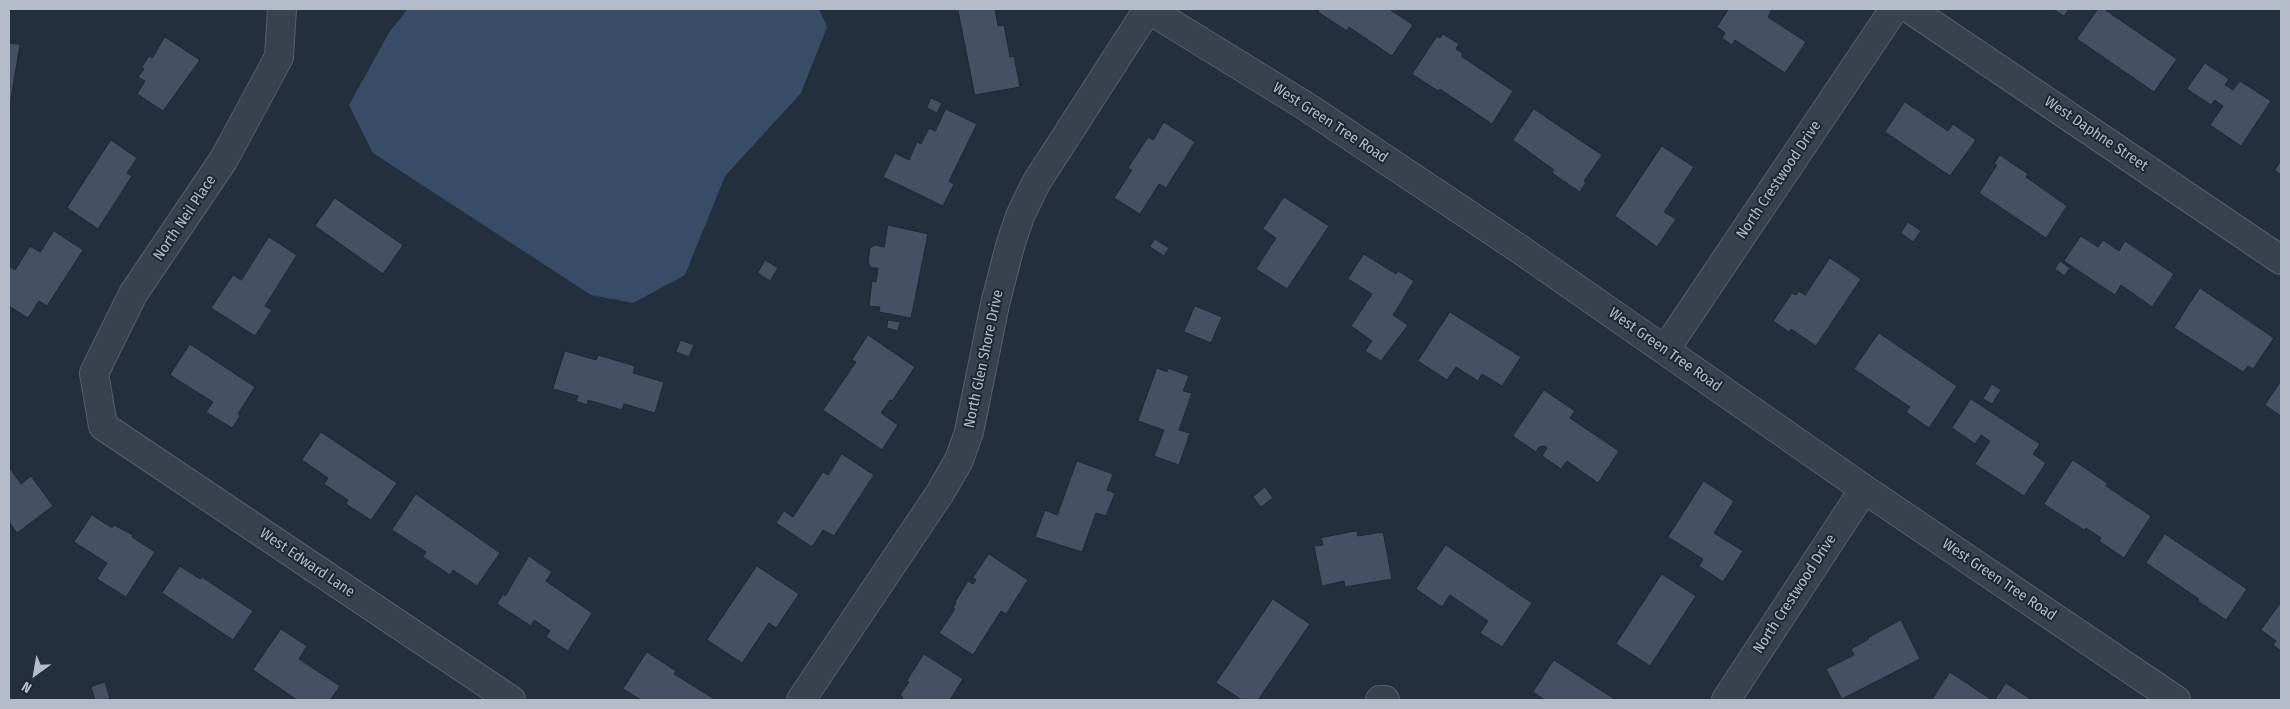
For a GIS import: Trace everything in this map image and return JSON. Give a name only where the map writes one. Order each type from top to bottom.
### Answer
[{"type":"street","name":"North Neil Place","points":[[103,426],[94,373],[133,294],[224,159],[279,56],[282,9]]},
{"type":"street","name":"West Green Tree Road","points":[[1148,9],[1307,107],[1521,250],[1864,489],[2176,700]]},
{"type":"street","name":"North Glen Shore Drive","points":[[801,700],[940,493],[959,460],[969,432],[995,304],[1020,216],[1036,183],[1148,9]]},
{"type":"street","name":"North Crestwood Drive","points":[[1665,350],[1894,9]]},
{"type":"street","name":"West Daphne Street","points":[[1910,9],[2281,260]]},
{"type":"street","name":"West Edward Lane","points":[[103,426],[511,700]]},
{"type":"street","name":"North Crestwood Drive","points":[[1726,700],[1864,489]]},
{"type":"water","points":[[408,9],[819,9],[827,27],[801,93],[725,176],[685,275],[633,303],[591,295],[373,153],[349,105],[390,31]]},
{"type":"building","points":[[958,9],[995,9],[998,26],[1004,25],[1010,57],[1014,56],[1020,87],[975,95]]},
{"type":"building","points":[[1320,9],[1389,9],[1413,25],[1392,56],[1349,27],[1347,31],[1318,12]]},
{"type":"building","points":[[1729,9],[1772,9],[1768,17],[1806,42],[1785,73],[1735,40],[1732,45],[1722,38],[1725,33],[1717,27]]},
{"type":"building","points":[[2053,9],[2069,9],[2064,16]]},
{"type":"building","points":[[2098,9],[2104,9],[2177,59],[2154,92],[2077,39]]},
{"type":"building","points":[[1443,34],[1459,44],[1456,49],[1463,54],[1461,56],[1513,91],[1492,124],[1440,89],[1438,91],[1412,74],[1437,36],[1440,38]]},
{"type":"building","points":[[165,37],[200,60],[163,111],[137,94],[145,81],[138,77],[144,69],[142,67],[149,56],[152,58]]},
{"type":"building","points":[[9,43],[20,44],[9,111]]},
{"type":"building","points":[[2205,63],[2229,79],[2225,85],[2233,90],[2240,81],[2271,101],[2241,146],[2210,125],[2223,106],[2215,100],[2211,105],[2187,89]]},
{"type":"building","points":[[931,98],[942,103],[937,113],[927,108]]},
{"type":"building","points":[[1905,102],[1948,131],[1953,124],[1976,140],[1950,176],[1885,132]]},
{"type":"building","points":[[946,109],[977,124],[949,181],[954,184],[943,206],[883,177],[895,153],[909,160],[917,142],[921,144],[929,128],[935,131]]},
{"type":"building","points":[[1534,109],[1602,155],[1584,181],[1586,182],[1580,192],[1552,173],[1554,170],[1513,140]]},
{"type":"building","points":[[1164,122],[1195,142],[1166,188],[1159,184],[1140,214],[1114,198],[1132,170],[1128,168],[1148,137],[1153,140]]},
{"type":"building","points":[[111,140],[137,158],[127,173],[132,176],[98,229],[67,208]]},
{"type":"building","points":[[1662,146],[1694,167],[1664,212],[1676,219],[1657,247],[1615,216]]},
{"type":"building","points":[[2000,155],[2028,174],[2026,177],[2067,206],[2046,238],[1979,193],[1997,165],[1994,164]]},
{"type":"building","points":[[2281,161],[2281,175],[2275,170]]},
{"type":"building","points":[[1284,197],[1329,226],[1287,289],[1256,269],[1276,238],[1263,229]]},
{"type":"building","points":[[335,198],[403,245],[383,274],[315,226]]},
{"type":"building","points":[[1908,222],[1921,231],[1913,242],[1901,233]]},
{"type":"building","points":[[888,225],[928,234],[911,318],[879,312],[880,307],[869,306],[872,281],[876,282],[878,268],[871,268],[868,262],[870,248],[875,245],[884,247]]},
{"type":"building","points":[[54,231],[83,250],[47,306],[39,301],[28,318],[9,306],[9,266],[15,270],[30,246],[40,252]]},
{"type":"building","points":[[2081,236],[2098,247],[2103,240],[2119,251],[2125,241],[2174,274],[2152,307],[2121,285],[2115,295],[2064,261]]},
{"type":"building","points":[[269,237],[297,255],[265,306],[272,310],[255,336],[211,308],[233,275],[241,280]]},
{"type":"building","points":[[1155,239],[1169,248],[1164,256],[1150,247]]},
{"type":"building","points":[[1364,254],[1396,274],[1398,271],[1414,281],[1393,315],[1408,325],[1381,361],[1365,351],[1372,341],[1351,326],[1372,294],[1348,279]]},
{"type":"building","points":[[1830,258],[1861,279],[1816,346],[1791,329],[1789,332],[1773,321],[1792,293],[1796,295],[1799,291],[1805,295]]},
{"type":"building","points":[[765,260],[778,268],[770,281],[758,273]]},
{"type":"building","points":[[2060,261],[2070,268],[2064,276],[2055,269]]},
{"type":"building","points":[[2200,288],[2274,338],[2253,369],[2248,366],[2243,372],[2174,328]]},
{"type":"building","points":[[1195,306],[1222,317],[1211,343],[1184,332]]},
{"type":"building","points":[[1450,312],[1521,357],[1502,386],[1482,374],[1478,381],[1456,367],[1447,380],[1418,361]]},
{"type":"building","points":[[888,320],[900,322],[898,331],[887,328]]},
{"type":"building","points":[[1879,333],[1957,386],[1929,428],[1906,412],[1910,407],[1854,369]]},
{"type":"building","points":[[868,335],[915,367],[892,401],[890,400],[881,413],[898,425],[882,450],[823,410],[856,362],[852,360]]},
{"type":"building","points":[[681,340],[694,345],[689,357],[676,352]]},
{"type":"building","points":[[190,344],[255,387],[238,414],[240,416],[232,428],[206,412],[213,402],[170,375]]},
{"type":"building","points":[[565,351],[596,360],[598,355],[635,366],[633,373],[664,382],[655,413],[624,404],[622,410],[588,400],[587,405],[576,401],[578,396],[553,389]]},
{"type":"building","points":[[1157,368],[1167,372],[1168,368],[1189,376],[1183,391],[1192,393],[1179,430],[1190,433],[1179,465],[1154,456],[1164,430],[1138,421]]},
{"type":"building","points":[[2281,381],[2281,416],[2265,405]]},
{"type":"building","points":[[1992,384],[2001,390],[1992,404],[1983,399]]},
{"type":"building","points":[[1544,390],[1575,411],[1570,418],[1619,451],[1598,483],[1567,461],[1561,469],[1542,456],[1547,448],[1545,446],[1539,447],[1536,452],[1513,436]]},
{"type":"building","points":[[1971,399],[2040,444],[2033,454],[2046,463],[2024,496],[1975,464],[1990,441],[1981,435],[1975,444],[1952,428]]},
{"type":"building","points":[[321,432],[397,483],[371,520],[346,504],[348,500],[324,484],[328,478],[302,460]]},
{"type":"building","points":[[842,454],[874,475],[834,536],[823,530],[812,547],[776,523],[784,511],[793,517],[823,472],[828,475]]},
{"type":"building","points":[[2073,460],[2107,483],[2106,486],[2151,516],[2124,558],[2099,541],[2101,538],[2086,528],[2084,530],[2044,504]]},
{"type":"building","points":[[1077,461],[1113,474],[1107,490],[1115,493],[1106,516],[1096,513],[1082,552],[1035,537],[1045,510],[1057,515]]},
{"type":"building","points":[[9,467],[21,484],[31,476],[53,506],[17,533],[9,522]]},
{"type":"building","points":[[1704,481],[1734,501],[1714,533],[1743,551],[1723,582],[1699,566],[1703,559],[1668,537]]},
{"type":"building","points":[[1265,487],[1273,498],[1261,507],[1253,497]]},
{"type":"building","points":[[416,494],[500,553],[477,586],[453,570],[450,575],[423,557],[426,552],[392,530]]},
{"type":"building","points":[[92,515],[112,528],[114,525],[133,535],[132,537],[155,552],[126,597],[97,579],[107,563],[74,542]]},
{"type":"building","points":[[1357,531],[1358,536],[1383,532],[1392,579],[1345,587],[1344,581],[1322,586],[1314,546],[1323,545],[1321,538]]},
{"type":"building","points":[[2165,534],[2247,589],[2226,620],[2146,563]]},
{"type":"building","points":[[1446,545],[1532,603],[1502,647],[1480,633],[1488,621],[1450,595],[1442,607],[1416,589]]},
{"type":"building","points":[[989,554],[1028,580],[1006,614],[1001,611],[973,655],[939,633],[955,609],[953,608],[955,602],[968,581],[973,584],[976,580],[973,578]]},
{"type":"building","points":[[529,556],[552,572],[546,581],[592,613],[568,651],[546,637],[550,631],[534,620],[531,626],[497,604],[503,594],[505,596]]},
{"type":"building","points":[[180,566],[200,579],[202,577],[253,611],[233,640],[162,593]]},
{"type":"building","points":[[757,566],[799,594],[776,628],[769,623],[742,663],[707,640]]},
{"type":"building","points":[[1662,574],[1696,596],[1650,666],[1616,644]]},
{"type":"building","points":[[1273,599],[1310,624],[1258,700],[1242,700],[1216,683]]},
{"type":"building","points":[[2280,604],[2281,651],[2273,645],[2276,641],[2261,630]]},
{"type":"building","points":[[1901,620],[1920,659],[1842,699],[1826,669],[1854,655],[1851,649]]},
{"type":"building","points":[[281,629],[307,646],[299,659],[340,686],[330,700],[297,700],[253,670]]},
{"type":"building","points":[[647,652],[676,671],[674,674],[716,700],[641,700],[623,689]]},
{"type":"building","points":[[924,654],[963,679],[950,700],[901,700],[903,697],[900,695],[909,682],[907,681]]},
{"type":"building","points":[[1554,660],[1616,700],[1545,700],[1533,692]]},
{"type":"building","points":[[1950,672],[1992,700],[1932,700]]},
{"type":"building","points":[[105,682],[110,699],[95,700],[91,687]]},
{"type":"building","points":[[2006,683],[2032,700],[1995,700]]}]
